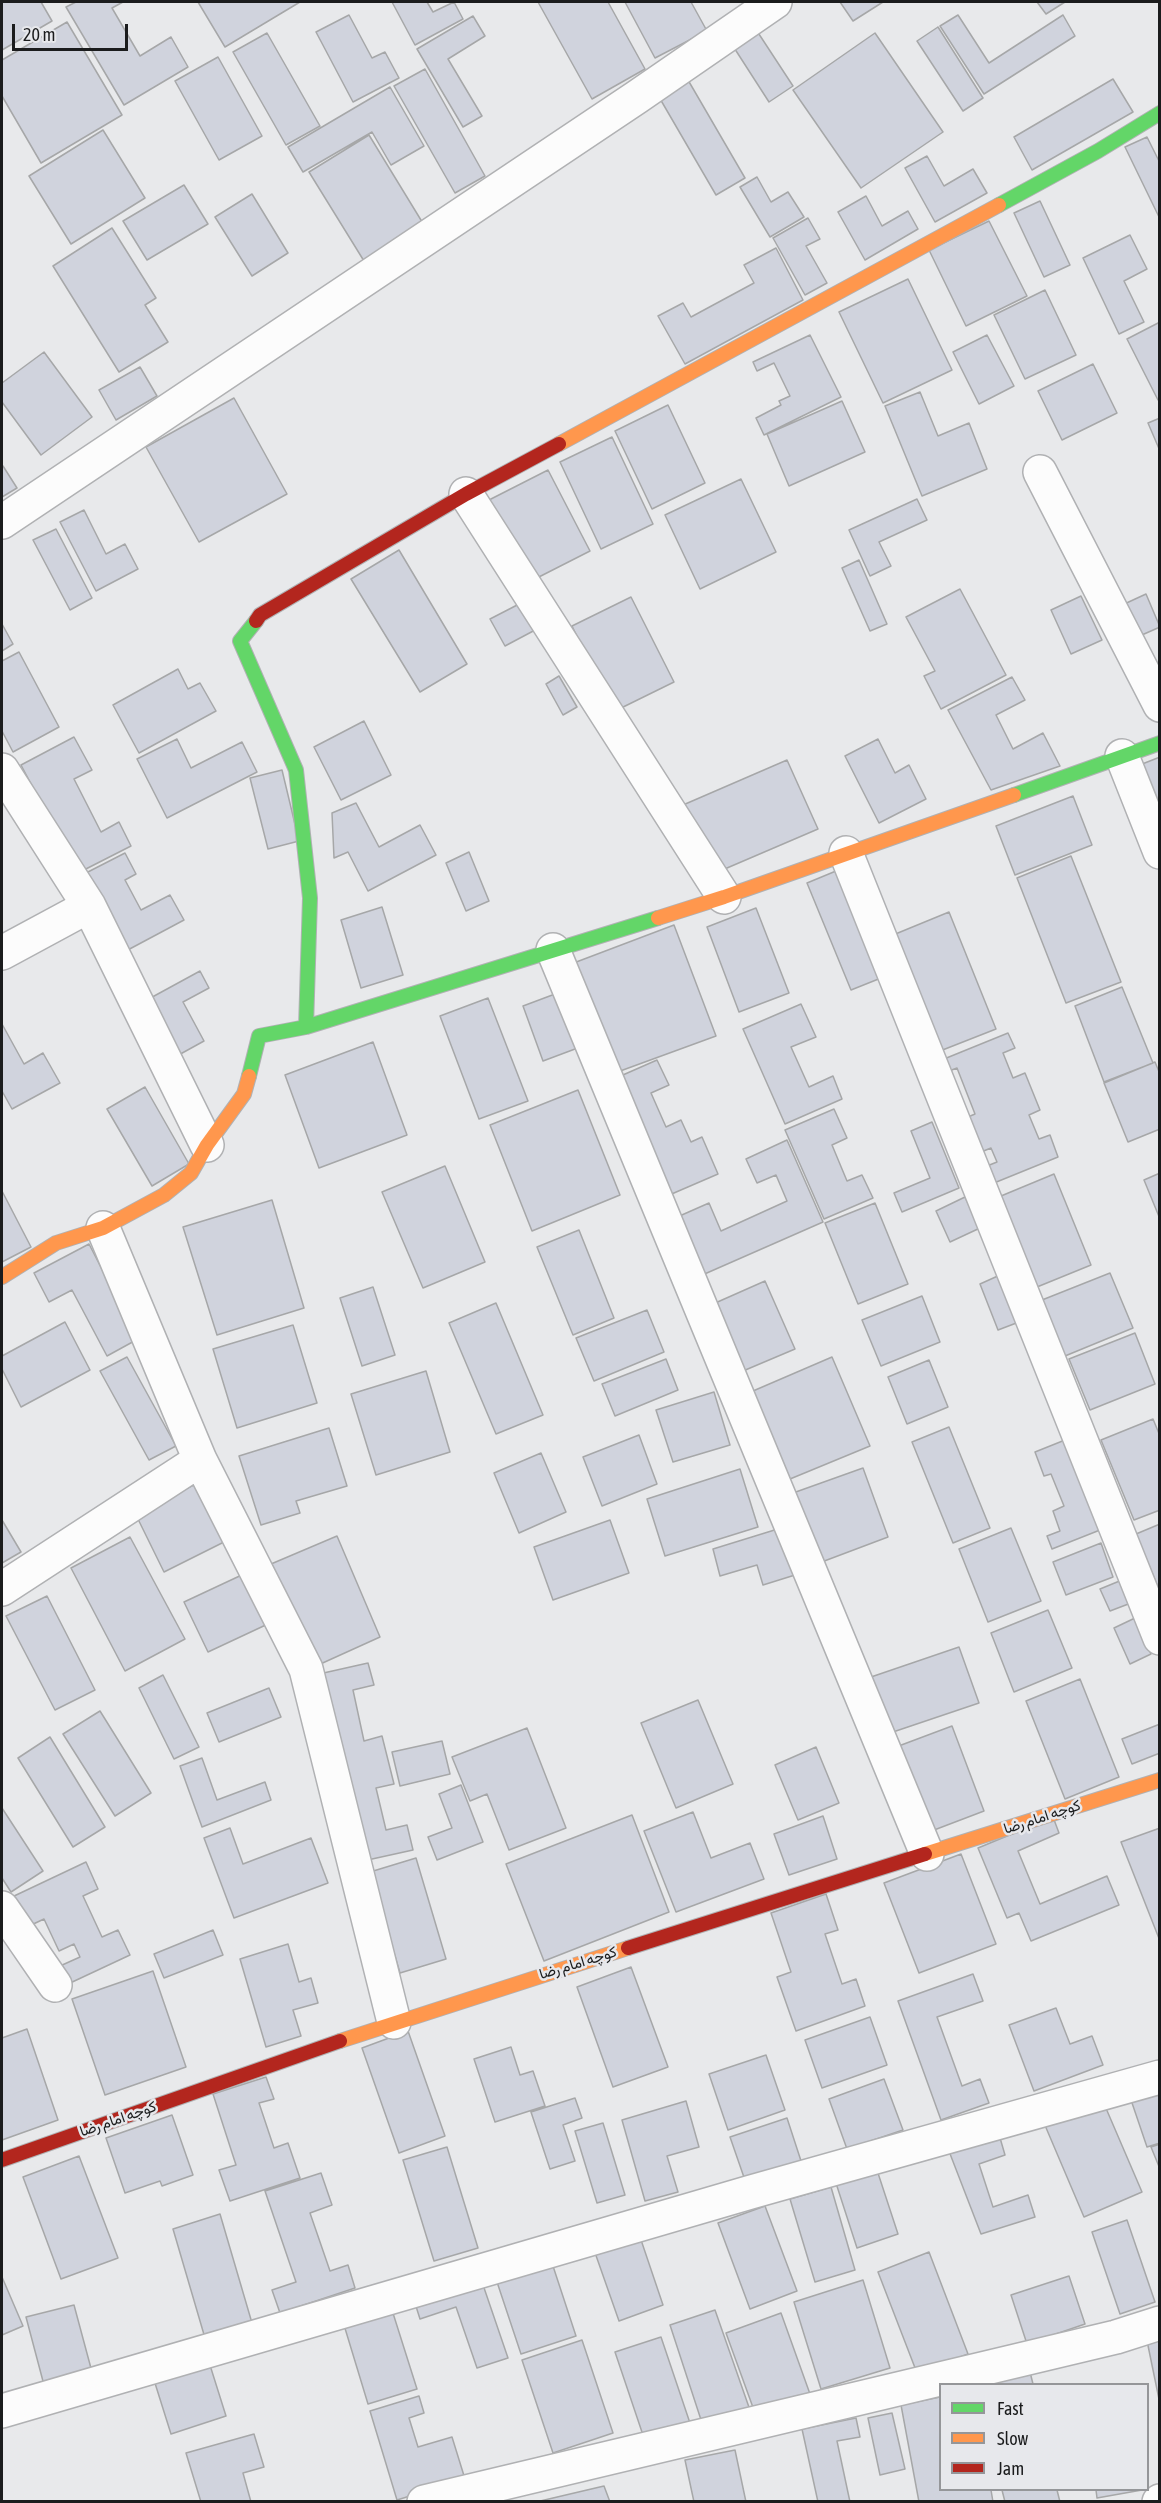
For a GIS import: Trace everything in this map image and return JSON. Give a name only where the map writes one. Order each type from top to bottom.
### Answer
[{"type":"street","points":[[2,522],[627,104],[775,2]]},
{"type":"street","points":[[306,1027],[310,898],[296,770],[240,641],[260,615],[466,494],[1098,151],[1160,113]]},
{"type":"street","points":[[1040,472],[1160,705]]},
{"type":"street","points":[[466,494],[724,897]]},
{"type":"street","points":[[2,1277],[56,1243],[103,1228],[164,1195],[191,1173],[244,1094],[259,1036],[306,1027],[724,897],[1160,743]]},
{"type":"street","points":[[1122,756],[1160,852]]},
{"type":"street","points":[[2,770],[89,906],[207,1146]]},
{"type":"street","points":[[846,853],[1160,1638]]},
{"type":"street","points":[[2,952],[89,906]]},
{"type":"street","points":[[553,950],[927,1854]]},
{"type":"street","points":[[103,1228],[200,1460],[306,1669],[394,2022]]},
{"type":"street","points":[[2,1589],[200,1460]]},
{"type":"street","name":"کوچه امام رضا","points":[[2,2160],[394,2022],[1160,1780]]},
{"type":"street","points":[[2,1908],[55,1985]]},
{"type":"street","points":[[2,2411],[751,2192],[1160,2077]]},
{"type":"street","points":[[424,2502],[1116,2337],[1160,2323]]},
{"type":"building","points":[[2,2],[41,2],[52,21],[2,50]]},
{"type":"building","points":[[76,2],[123,2],[112,8],[140,56],[171,37],[188,67],[124,105],[66,7]]},
{"type":"building","points":[[198,2],[300,2],[225,47]]},
{"type":"building","points":[[392,2],[427,2],[433,12],[454,2],[463,19],[415,45]]},
{"type":"building","points":[[538,2],[608,2],[645,69],[592,99]]},
{"type":"building","points":[[625,2],[691,2],[707,31],[655,58]]},
{"type":"building","points":[[840,2],[883,2],[853,21]]},
{"type":"building","points":[[1037,2],[1065,2],[1046,14]]},
{"type":"building","points":[[349,15],[372,58],[385,52],[399,78],[353,102],[316,32]]},
{"type":"building","points":[[958,15],[989,63],[1063,15],[1075,36],[984,94],[940,26]]},
{"type":"building","points":[[473,16],[485,36],[448,59],[482,116],[463,127],[417,49]]},
{"type":"building","points":[[67,22],[122,115],[41,163],[2,96],[2,60]]},
{"type":"building","points":[[938,27],[983,98],[963,111],[917,41]]},
{"type":"building","points":[[755,28],[793,86],[769,102],[731,43]]},
{"type":"building","points":[[267,33],[320,126],[286,145],[233,52]]},
{"type":"building","points":[[875,33],[943,132],[861,188],[793,90]]},
{"type":"building","points":[[218,57],[262,136],[219,160],[175,81]]},
{"type":"building","points":[[425,69],[485,176],[455,193],[394,86]]},
{"type":"building","points":[[1113,79],[1133,112],[1032,170],[1014,137]]},
{"type":"building","points":[[688,80],[745,178],[716,195],[659,97]]},
{"type":"building","points":[[390,87],[424,146],[391,165],[372,132],[303,172],[288,147]]},
{"type":"building","points":[[103,130],[145,198],[71,244],[29,176]]},
{"type":"building","points":[[369,135],[424,225],[364,261],[309,172]]},
{"type":"building","points":[[1147,137],[1160,163],[1160,219],[1125,147]]},
{"type":"building","points":[[927,156],[944,186],[973,169],[987,193],[935,222],[905,168]]},
{"type":"building","points":[[757,177],[771,202],[788,192],[804,217],[770,237],[740,187]]},
{"type":"building","points":[[184,185],[208,224],[147,260],[123,221]]},
{"type":"building","points":[[252,194],[288,253],[252,276],[215,217]]},
{"type":"building","points":[[866,196],[882,226],[908,211],[918,229],[865,260],[838,212]]},
{"type":"building","points":[[1040,201],[1070,265],[1044,277],[1014,213]]},
{"type":"building","points":[[808,218],[820,239],[806,246],[827,283],[805,295],[773,238]]},
{"type":"building","points":[[989,221],[1027,296],[966,326],[929,250]]},
{"type":"building","points":[[112,228],[156,298],[145,305],[168,342],[119,372],[53,266]]},
{"type":"building","points":[[1130,235],[1147,269],[1124,281],[1144,322],[1119,334],[1083,258]]},
{"type":"building","points":[[776,248],[803,300],[685,364],[658,316],[683,303],[691,317],[754,283],[744,265]]},
{"type":"building","points":[[908,279],[952,370],[883,403],[839,312]]},
{"type":"building","points":[[1045,290],[1076,355],[1025,379],[994,315]]},
{"type":"building","points":[[1160,322],[1160,399],[1158,400],[1127,339]]},
{"type":"building","points":[[810,335],[841,397],[764,435],[756,418],[781,405],[779,401],[790,396],[774,363],[757,371],[753,362]]},
{"type":"building","points":[[987,335],[1014,386],[979,404],[953,352]]},
{"type":"building","points":[[44,352],[92,417],[41,455],[2,402],[2,383]]},
{"type":"building","points":[[1093,364],[1117,413],[1062,440],[1038,391]]},
{"type":"building","points":[[140,367],[157,396],[116,420],[99,390]]},
{"type":"building","points":[[920,392],[938,436],[969,423],[987,469],[922,496],[885,406]]},
{"type":"building","points":[[234,398],[287,494],[199,542],[146,447]]},
{"type":"building","points":[[842,401],[865,452],[789,486],[767,434]]},
{"type":"building","points":[[668,405],[705,483],[652,509],[615,431]]},
{"type":"building","points":[[1160,418],[1160,451],[1148,423]]},
{"type":"building","points":[[612,437],[653,524],[601,549],[560,462]]},
{"type":"building","points":[[2,467],[17,488],[2,497]]},
{"type":"building","points":[[548,470],[590,551],[531,581],[489,500]]},
{"type":"building","points":[[741,479],[776,552],[700,589],[665,515]]},
{"type":"building","points":[[917,499],[927,520],[879,542],[891,566],[870,576],[849,530]]},
{"type":"building","points":[[84,510],[106,554],[125,544],[138,569],[96,591],[60,522]]},
{"type":"building","points":[[56,529],[92,598],[70,610],[33,540]]},
{"type":"building","points":[[399,550],[467,664],[420,692],[351,579]]},
{"type":"building","points":[[859,560],[887,624],[870,631],[842,568]]},
{"type":"building","points":[[960,589],[1006,675],[941,709],[924,676],[935,671],[906,617]]},
{"type":"building","points":[[1146,594],[1160,627],[1135,638],[1120,606]]},
{"type":"building","points":[[1081,596],[1102,640],[1071,654],[1051,610]]},
{"type":"building","points":[[631,597],[674,682],[613,712],[572,626]]},
{"type":"building","points":[[523,602],[537,629],[505,646],[490,619]]},
{"type":"building","points":[[2,624],[13,644],[2,651]]},
{"type":"building","points":[[19,652],[59,727],[13,752],[2,731],[2,661]]},
{"type":"building","points":[[178,669],[188,689],[200,683],[216,711],[139,753],[113,705]]},
{"type":"building","points":[[559,676],[577,707],[563,715],[546,684]]},
{"type":"building","points":[[1012,677],[1025,700],[996,715],[1013,749],[1043,733],[1060,766],[991,790],[948,710]]},
{"type":"building","points":[[364,721],[391,775],[341,800],[314,747]]},
{"type":"building","points":[[74,737],[92,770],[74,779],[101,832],[119,822],[131,846],[78,873],[21,765]]},
{"type":"building","points":[[177,739],[191,768],[242,742],[257,772],[167,818],[137,759]]},
{"type":"building","points":[[878,739],[895,773],[909,765],[926,799],[879,823],[845,756]]},
{"type":"building","points":[[1160,757],[1160,839],[1132,768]]},
{"type":"building","points":[[787,760],[818,829],[713,874],[683,805]]},
{"type":"building","points":[[282,770],[299,841],[268,849],[250,778]]},
{"type":"building","points":[[1073,796],[1092,845],[1015,875],[996,826]]},
{"type":"building","points":[[356,803],[379,847],[420,825],[436,855],[368,891],[348,852],[334,858],[332,813]]},
{"type":"building","points":[[469,852],[489,901],[466,911],[446,863]]},
{"type":"building","points":[[125,853],[136,874],[125,880],[141,910],[170,895],[184,920],[124,952],[84,874]]},
{"type":"building","points":[[1071,856],[1121,982],[1066,1003],[1017,878]]},
{"type":"building","points":[[836,871],[881,978],[851,990],[807,883]]},
{"type":"building","points":[[382,907],[403,975],[361,988],[341,920]]},
{"type":"building","points":[[756,908],[789,993],[739,1012],[707,927]]},
{"type":"building","points":[[949,912],[996,1029],[940,1051],[893,935]]},
{"type":"building","points":[[674,925],[716,1036],[612,1074],[571,964]]},
{"type":"building","points":[[200,971],[209,988],[183,1002],[204,1041],[175,1057],[145,1001]]},
{"type":"building","points":[[1122,987],[1153,1063],[1104,1082],[1075,1006]]},
{"type":"building","points":[[563,991],[583,1046],[543,1061],[523,1006]]},
{"type":"building","points":[[488,998],[528,1101],[479,1119],[440,1016]]},
{"type":"building","points":[[801,1004],[816,1037],[791,1047],[809,1087],[833,1076],[842,1099],[785,1124],[743,1029]]},
{"type":"building","points":[[2,1024],[24,1064],[43,1053],[60,1083],[12,1109],[2,1091]]},
{"type":"building","points":[[1008,1033],[1015,1048],[1003,1053],[1013,1078],[1025,1073],[1040,1110],[1029,1115],[1039,1139],[1050,1135],[1058,1157],[994,1183],[987,1166],[997,1162],[991,1148],[981,1152],[968,1117],[975,1114],[957,1068],[949,1071],[944,1059]]},
{"type":"building","points":[[373,1042],[407,1135],[319,1168],[285,1075]]},
{"type":"building","points":[[657,1060],[669,1085],[651,1093],[666,1127],[681,1120],[691,1142],[702,1137],[718,1174],[667,1196],[616,1078]]},
{"type":"building","points":[[1155,1062],[1160,1074],[1160,1129],[1128,1142],[1104,1083]]},
{"type":"building","points":[[145,1087],[189,1164],[152,1186],[107,1109]]},
{"type":"building","points":[[578,1090],[620,1195],[532,1231],[490,1125]]},
{"type":"building","points":[[834,1109],[847,1138],[832,1145],[847,1181],[862,1175],[873,1198],[824,1219],[785,1130]]},
{"type":"building","points":[[932,1122],[959,1188],[902,1212],[894,1193],[930,1178],[911,1131]]},
{"type":"building","points":[[787,1140],[823,1222],[700,1276],[675,1218],[709,1203],[721,1231],[787,1201],[776,1175],[757,1183],[746,1159]]},
{"type":"building","points":[[445,1166],[485,1262],[423,1288],[382,1192]]},
{"type":"building","points":[[1160,1173],[1160,1219],[1144,1180]]},
{"type":"building","points":[[1054,1174],[1091,1265],[1037,1287],[1001,1196]]},
{"type":"building","points":[[2,1191],[31,1247],[2,1262]]},
{"type":"building","points":[[965,1197],[980,1228],[950,1242],[936,1211]]},
{"type":"building","points":[[272,1200],[304,1308],[217,1335],[183,1227]]},
{"type":"building","points":[[875,1203],[908,1284],[858,1304],[825,1223]]},
{"type":"building","points":[[579,1230],[614,1318],[573,1335],[537,1247]]},
{"type":"building","points":[[89,1244],[138,1339],[107,1356],[72,1290],[49,1302],[34,1273]]},
{"type":"building","points":[[1110,1273],[1133,1328],[1065,1356],[1042,1300]]},
{"type":"building","points":[[1000,1275],[1019,1322],[998,1330],[980,1284]]},
{"type":"building","points":[[765,1281],[795,1349],[743,1371],[713,1304]]},
{"type":"building","points":[[373,1287],[395,1355],[362,1366],[340,1298]]},
{"type":"building","points":[[922,1296],[940,1342],[881,1366],[862,1320]]},
{"type":"building","points":[[496,1303],[543,1415],[496,1434],[449,1323]]},
{"type":"building","points":[[647,1310],[664,1352],[594,1381],[576,1338]]},
{"type":"building","points":[[65,1322],[90,1370],[21,1407],[2,1369],[2,1356]]},
{"type":"building","points":[[293,1325],[317,1403],[237,1428],[213,1349]]},
{"type":"building","points":[[1135,1333],[1155,1384],[1090,1410],[1069,1359]]},
{"type":"building","points":[[127,1357],[176,1446],[149,1460],[100,1371]]},
{"type":"building","points":[[832,1357],[870,1446],[790,1479],[753,1391]]},
{"type":"building","points":[[666,1359],[678,1390],[615,1416],[602,1384]]},
{"type":"building","points":[[929,1360],[948,1407],[907,1424],[888,1377]]},
{"type":"building","points":[[426,1371],[450,1452],[376,1475],[351,1394]]},
{"type":"building","points":[[714,1392],[730,1445],[673,1462],[656,1410]]},
{"type":"building","points":[[1153,1419],[1160,1436],[1160,1510],[1134,1520],[1101,1440]]},
{"type":"building","points":[[949,1427],[990,1528],[953,1543],[912,1442]]},
{"type":"building","points":[[329,1428],[347,1486],[296,1501],[300,1513],[261,1525],[239,1456]]},
{"type":"building","points":[[639,1435],[657,1484],[602,1506],[583,1457]]},
{"type":"building","points":[[1065,1440],[1100,1530],[1052,1549],[1047,1536],[1060,1531],[1053,1511],[1064,1506],[1051,1474],[1044,1476],[1035,1452]]},
{"type":"building","points":[[541,1453],[566,1512],[519,1533],[494,1473]]},
{"type":"building","points":[[863,1468],[888,1537],[819,1563],[793,1493]]},
{"type":"building","points":[[740,1469],[758,1527],[665,1556],[647,1499]]},
{"type":"building","points":[[198,1483],[226,1541],[164,1572],[135,1513]]},
{"type":"building","points":[[2,1520],[21,1552],[2,1563]]},
{"type":"building","points":[[610,1520],[629,1573],[553,1600],[534,1547]]},
{"type":"building","points":[[1160,1524],[1160,1592],[1136,1534]]},
{"type":"building","points":[[781,1528],[795,1575],[763,1585],[757,1565],[720,1576],[713,1549]]},
{"type":"building","points":[[1011,1528],[1041,1601],[988,1622],[959,1549]]},
{"type":"building","points":[[337,1536],[380,1637],[316,1666],[271,1564]]},
{"type":"building","points":[[130,1537],[185,1639],[125,1671],[71,1568]]},
{"type":"building","points":[[1101,1543],[1113,1577],[1066,1595],[1053,1562]]},
{"type":"building","points":[[246,1573],[270,1623],[208,1652],[184,1602]]},
{"type":"building","points":[[1122,1580],[1131,1603],[1110,1611],[1100,1589]]},
{"type":"building","points":[[47,1596],[95,1690],[55,1710],[6,1616]]},
{"type":"building","points":[[1048,1610],[1072,1668],[1014,1692],[991,1633]]},
{"type":"building","points":[[1135,1618],[1151,1654],[1130,1664],[1114,1628]]},
{"type":"building","points":[[959,1647],[979,1703],[890,1733],[871,1677]]},
{"type":"building","points":[[368,1663],[374,1685],[353,1690],[364,1741],[382,1736],[394,1784],[376,1788],[386,1830],[407,1825],[413,1850],[363,1861],[319,1674]]},
{"type":"building","points":[[163,1675],[199,1747],[174,1759],[139,1688]]},
{"type":"building","points":[[1080,1679],[1119,1777],[1065,1799],[1026,1701]]},
{"type":"building","points":[[269,1688],[281,1717],[219,1742],[207,1713]]},
{"type":"building","points":[[698,1700],[733,1784],[676,1808],[641,1723]]},
{"type":"building","points":[[100,1711],[151,1793],[115,1816],[63,1734]]},
{"type":"building","points":[[1160,1724],[1160,1753],[1132,1764],[1122,1739]]},
{"type":"building","points":[[952,1726],[984,1811],[921,1835],[888,1750]]},
{"type":"building","points":[[527,1728],[566,1828],[509,1850],[487,1794],[470,1801],[452,1757]]},
{"type":"building","points":[[50,1737],[105,1827],[73,1847],[18,1758]]},
{"type":"building","points":[[442,1741],[450,1774],[400,1786],[392,1752]]},
{"type":"building","points":[[816,1747],[839,1803],[798,1820],[775,1765]]},
{"type":"building","points":[[202,1758],[217,1800],[265,1782],[271,1800],[202,1827],[180,1766]]},
{"type":"building","points":[[461,1785],[483,1842],[437,1860],[428,1837],[452,1828],[439,1794]]},
{"type":"building","points":[[2,1808],[43,1871],[11,1892],[2,1878]]},
{"type":"building","points":[[693,1812],[711,1858],[750,1843],[764,1879],[676,1912],[644,1831]]},
{"type":"building","points":[[632,1815],[669,1912],[544,1961],[506,1864]]},
{"type":"building","points":[[823,1816],[837,1859],[789,1875],[774,1834]]},
{"type":"building","points":[[1053,1817],[1059,1833],[1018,1851],[1040,1904],[1107,1876],[1119,1905],[1031,1941],[1019,1913],[1007,1918],[978,1848]]},
{"type":"building","points":[[230,1828],[243,1864],[311,1838],[328,1883],[234,1918],[204,1838]]},
{"type":"building","points":[[1160,1828],[1160,1941],[1121,1842]]},
{"type":"building","points":[[961,1854],[996,1944],[919,1973],[884,1883]]},
{"type":"building","points":[[416,1858],[446,1959],[400,1973],[370,1872]]},
{"type":"building","points":[[86,1862],[98,1889],[83,1896],[102,1937],[118,1930],[130,1955],[68,1984],[60,1966],[80,1957],[74,1944],[59,1951],[44,1919],[27,1927],[12,1897]]},
{"type":"building","points":[[826,1894],[838,1930],[825,1934],[842,1984],[856,1979],[865,2006],[796,2031],[777,1977],[791,1972],[771,1913]]},
{"type":"building","points":[[213,1930],[223,1955],[164,1978],[154,1954]]},
{"type":"building","points":[[288,1944],[299,1982],[311,1978],[318,2003],[293,2010],[301,2036],[266,2047],[240,1959]]},
{"type":"building","points":[[631,1967],[668,2067],[613,2087],[577,1987]]},
{"type":"building","points":[[153,1971],[186,2067],[105,2095],[72,1999]]},
{"type":"building","points":[[973,1974],[983,2001],[937,2017],[962,2086],[980,2079],[989,2103],[941,2120],[898,2001]]},
{"type":"building","points":[[1056,2008],[1070,2044],[1092,2036],[1103,2065],[1034,2091],[1009,2025]]},
{"type":"building","points":[[870,2017],[887,2065],[822,2088],[805,2040]]},
{"type":"building","points":[[27,2029],[58,2120],[2,2140],[2,2038]]},
{"type":"building","points":[[408,2031],[445,2136],[399,2153],[362,2048]]},
{"type":"building","points":[[511,2047],[520,2075],[533,2071],[545,2106],[495,2122],[474,2059]]},
{"type":"building","points":[[766,2055],[785,2110],[728,2130],[709,2074]]},
{"type":"building","points":[[266,2077],[274,2099],[259,2103],[274,2148],[288,2143],[300,2178],[230,2201],[219,2170],[236,2165],[213,2094]]},
{"type":"building","points":[[884,2079],[903,2130],[847,2149],[829,2099]]},
{"type":"building","points":[[1160,2087],[1160,2143],[1147,2147],[1130,2097]]},
{"type":"building","points":[[575,2098],[582,2118],[563,2125],[575,2161],[550,2169],[531,2112]]},
{"type":"building","points":[[1102,2099],[1142,2192],[1084,2217],[1044,2123]]},
{"type":"building","points":[[686,2101],[699,2147],[667,2156],[678,2192],[645,2201],[622,2120]]},
{"type":"building","points":[[172,2115],[193,2175],[162,2186],[160,2181],[125,2193],[106,2138]]},
{"type":"building","points":[[787,2118],[803,2167],[747,2186],[730,2137]]},
{"type":"building","points":[[603,2123],[625,2195],[597,2203],[575,2131]]},
{"type":"building","points":[[998,2131],[1005,2155],[979,2164],[993,2207],[1028,2195],[1035,2217],[981,2234],[947,2146]]},
{"type":"building","points":[[1160,2144],[1160,2169],[1151,2147]]},
{"type":"building","points":[[447,2147],[478,2248],[434,2261],[403,2160]]},
{"type":"building","points":[[79,2156],[118,2258],[61,2279],[23,2177]]},
{"type":"building","points":[[875,2164],[898,2234],[857,2248],[834,2177]]},
{"type":"building","points":[[321,2173],[332,2205],[310,2213],[330,2271],[348,2265],[355,2288],[280,2313],[272,2290],[296,2282],[265,2191]]},
{"type":"building","points":[[831,2187],[855,2270],[815,2282],[790,2199]]},
{"type":"building","points":[[765,2206],[797,2291],[750,2309],[718,2223]]},
{"type":"building","points":[[220,2214],[252,2323],[205,2338],[173,2229]]},
{"type":"building","points":[[1127,2220],[1155,2302],[1120,2314],[1092,2232]]},
{"type":"building","points":[[638,2231],[663,2305],[619,2321],[593,2247]]},
{"type":"building","points":[[929,2252],[968,2354],[917,2373],[878,2272]]},
{"type":"building","points":[[551,2260],[576,2336],[521,2354],[496,2279]]},
{"type":"building","points":[[1069,2276],[1085,2324],[1027,2344],[1011,2295]]},
{"type":"building","points":[[2,2277],[23,2326],[2,2335]]},
{"type":"building","points":[[481,2279],[508,2358],[477,2368],[456,2307],[420,2319],[414,2300]]},
{"type":"building","points":[[863,2280],[890,2368],[821,2389],[794,2302]]},
{"type":"building","points":[[74,2305],[92,2372],[44,2385],[26,2317]]},
{"type":"building","points":[[392,2310],[417,2389],[368,2404],[344,2325]]},
{"type":"building","points":[[715,2310],[751,2413],[704,2429],[670,2325]]},
{"type":"building","points":[[781,2313],[810,2394],[755,2413],[726,2333]]},
{"type":"building","points":[[1160,2328],[1160,2404],[1145,2331]]},
{"type":"building","points":[[661,2337],[692,2429],[646,2444],[615,2352]]},
{"type":"building","points":[[582,2340],[613,2433],[553,2453],[522,2360]]},
{"type":"building","points":[[209,2362],[226,2416],[171,2434],[154,2380]]},
{"type":"building","points":[[1029,2368],[1033,2383],[981,2383]]},
{"type":"building","points":[[419,2396],[424,2413],[409,2418],[418,2447],[452,2437],[465,2479],[397,2500],[370,2411]]},
{"type":"building","points":[[939,2397],[939,2491],[991,2491],[993,2502],[919,2502],[901,2405]]},
{"type":"building","points":[[892,2413],[905,2469],[880,2475],[868,2418]]},
{"type":"building","points":[[856,2418],[860,2437],[837,2441],[850,2502],[818,2502],[802,2429]]},
{"type":"building","points":[[254,2434],[264,2467],[243,2473],[251,2502],[201,2502],[186,2453]]},
{"type":"building","points":[[735,2450],[746,2502],[694,2502],[685,2460]]},
{"type":"building","points":[[604,2486],[610,2502],[536,2502]]},
{"type":"building","points":[[1002,2491],[1057,2491],[1060,2502],[1005,2502]]},
{"type":"building","points":[[1096,2491],[1136,2491],[1097,2498]]},
{"type":"traffic: fast","points":[[999,205],[1098,151],[1160,113]]},
{"type":"traffic: fast","points":[[256,621],[240,641],[296,770],[310,898],[306,1027]]},
{"type":"traffic: fast","points":[[1014,795],[1160,743]]},
{"type":"traffic: fast","points":[[249,1076],[259,1036],[306,1027],[658,918]]},
{"type":"traffic: slow","points":[[559,444],[999,205]]},
{"type":"traffic: slow","points":[[658,918],[1014,795]]},
{"type":"traffic: slow","points":[[2,1277],[56,1243],[103,1228],[164,1195],[191,1173],[207,1145],[244,1094],[249,1076]]},
{"type":"traffic: slow","points":[[925,1854],[1160,1780]]},
{"type":"traffic: slow","points":[[340,2041],[628,1948]]},
{"type":"traffic: jam","points":[[256,621],[260,615],[466,494],[559,444]]},
{"type":"traffic: jam","points":[[628,1948],[925,1854]]},
{"type":"traffic: jam","points":[[2,2160],[340,2041]]}]
